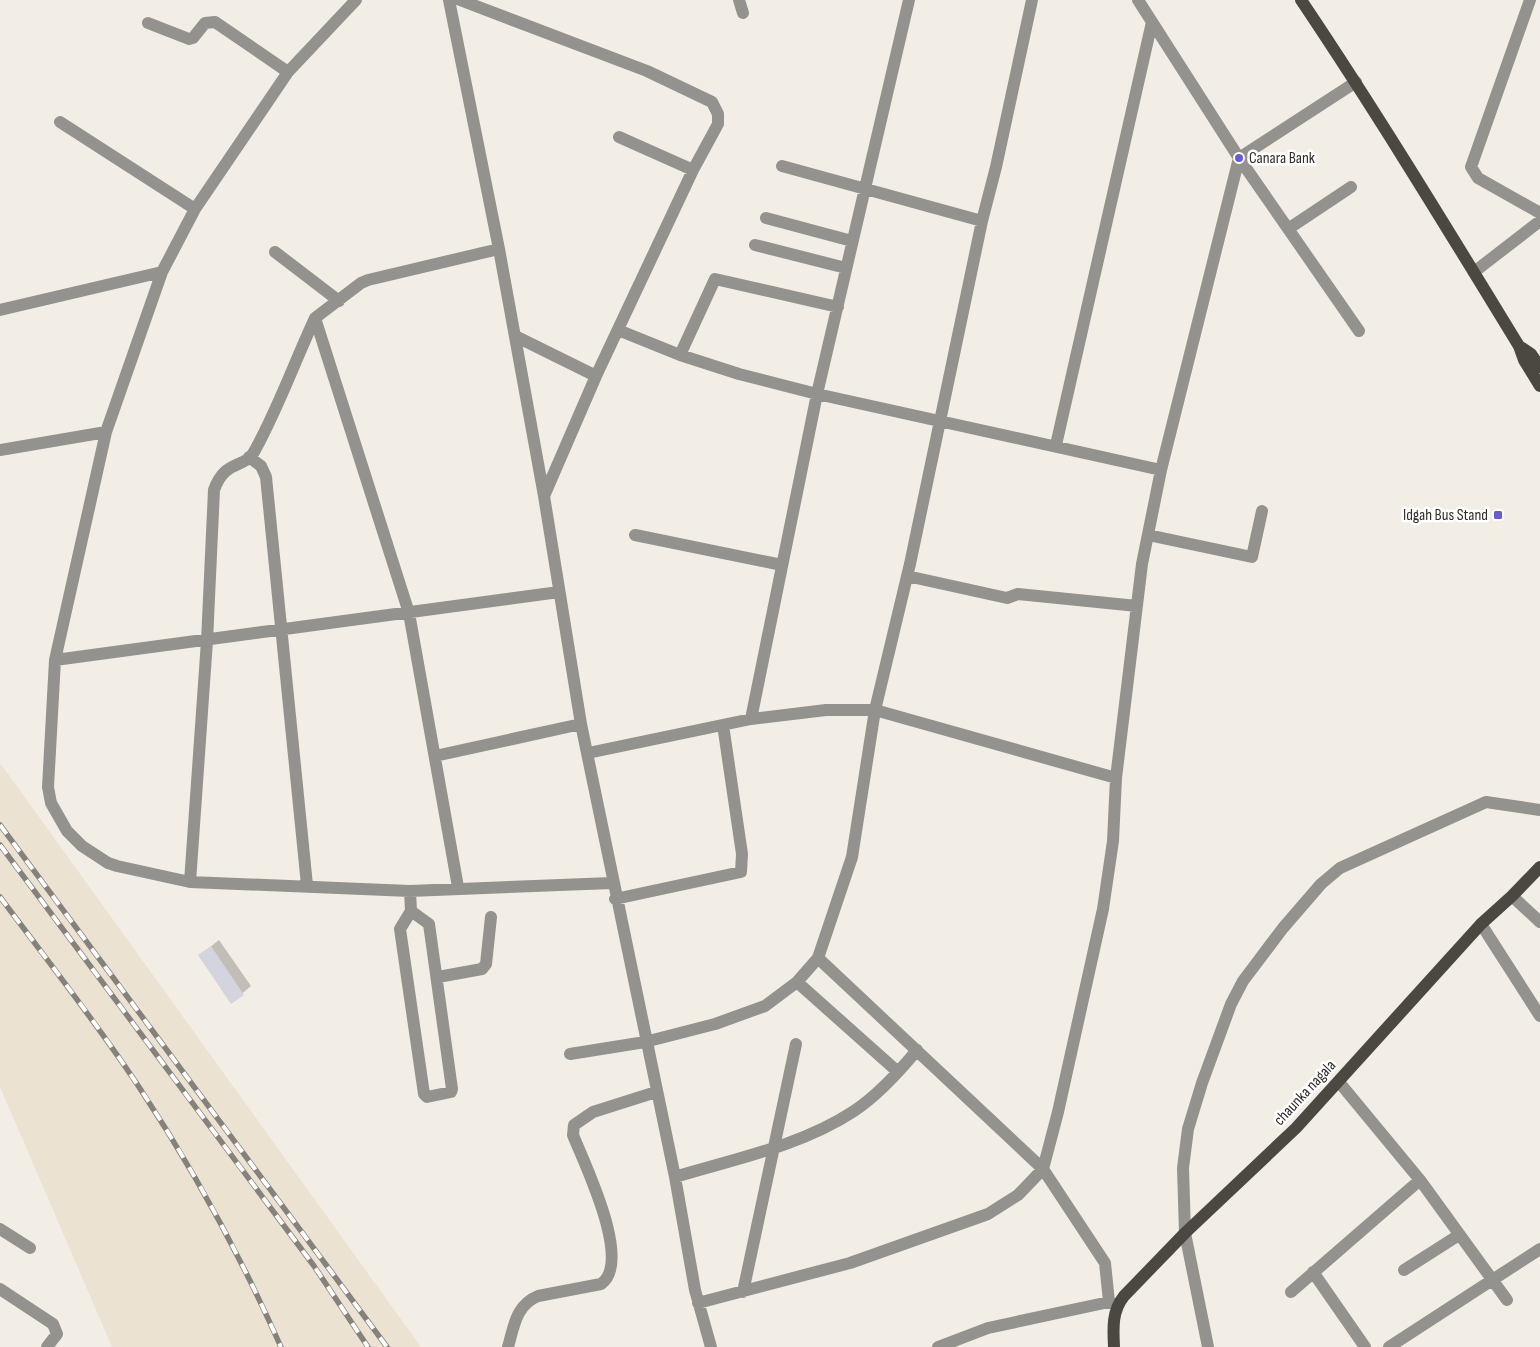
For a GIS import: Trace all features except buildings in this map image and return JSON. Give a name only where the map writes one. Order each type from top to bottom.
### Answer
[{"type":"main road","points":[[1301,0],[1356,82],[1523,348],[1540,367]]},
{"type":"main road","points":[[1523,348],[1524,360],[1540,386]]},
{"type":"main road","name":"chaunka nagala","points":[[1113,1303],[1296,1128],[1481,924],[1540,867]]},
{"type":"main road","points":[[1113,1303],[1114,1347]]},
{"type":"street","points":[[356,0],[288,72],[195,209],[162,272],[106,432],[55,660],[48,787],[51,803],[67,831],[82,846],[108,863],[190,882],[410,890],[612,883]]},
{"type":"street","points":[[449,0],[500,249],[544,496],[581,724],[615,899],[674,1177],[698,1303],[711,1347]]},
{"type":"street","points":[[460,0],[647,71],[712,102],[717,109],[718,124],[693,170],[596,376],[544,496]]},
{"type":"street","points":[[739,0],[743,13]]},
{"type":"street","points":[[751,719],[817,394],[838,307],[863,188],[909,0]]},
{"type":"street","points":[[570,1054],[645,1042],[715,1024],[765,1006],[797,982],[818,958],[852,857],[875,710],[907,576],[939,419],[1032,0]]},
{"type":"street","points":[[1138,0],[1239,158],[1359,331]]},
{"type":"street","points":[[1530,0],[1471,167],[1478,178],[1540,213]]},
{"type":"street","points":[[148,23],[189,39],[193,38],[205,23],[215,22],[288,72]]},
{"type":"street","points":[[1056,445],[1152,22]]},
{"type":"street","points":[[698,1303],[850,1263],[988,1214],[1018,1195],[1043,1169],[1058,1112],[1103,909],[1113,841],[1116,778],[1137,606],[1148,535],[1161,470],[1239,158],[1356,82]]},
{"type":"street","points":[[60,122],[195,209]]},
{"type":"street","points":[[619,137],[693,170]]},
{"type":"street","points":[[782,166],[982,221]]},
{"type":"street","points":[[1288,229],[1351,187]]},
{"type":"street","points":[[766,218],[852,241]]},
{"type":"street","points":[[1474,272],[1540,220]]},
{"type":"street","points":[[755,245],[846,268]]},
{"type":"street","points":[[190,882],[208,641],[214,490],[220,476],[226,470],[250,458],[253,454],[315,318],[361,283],[368,280],[500,249]]},
{"type":"street","points":[[275,252],[339,300]]},
{"type":"street","points":[[0,310],[162,272]]},
{"type":"street","points":[[680,356],[715,278],[838,307]]},
{"type":"street","points":[[315,318],[409,613],[458,887]]},
{"type":"street","points":[[618,330],[680,356],[739,374],[817,394],[939,419],[1161,470]]},
{"type":"street","points":[[514,336],[596,376]]},
{"type":"street","points":[[0,450],[106,432]]},
{"type":"street","points":[[250,458],[261,466],[266,477],[308,885]]},
{"type":"street","points":[[1148,535],[1252,557],[1262,511]]},
{"type":"street","points":[[636,534],[782,565]]},
{"type":"street","points":[[907,576],[1007,598],[1018,594],[1137,606]]},
{"type":"street","points":[[55,660],[208,641],[559,592]]},
{"type":"street","points":[[588,753],[751,719],[826,710],[875,710],[1116,778]]},
{"type":"street","points":[[436,756],[581,724]]},
{"type":"street","points":[[615,899],[741,872],[742,854],[723,725]]},
{"type":"street","points":[[1208,1347],[1185,1233],[1185,1148],[1202,1083],[1231,1004],[1243,981],[1283,928],[1321,884],[1340,868],[1486,802],[1540,810]]},
{"type":"street","points":[[410,890],[411,911],[400,929],[424,1094],[427,1097],[451,1092],[452,1089],[438,977],[429,924],[411,911]]},
{"type":"street","points":[[1512,896],[1540,922]]},
{"type":"street","points":[[438,977],[480,970],[484,966],[490,918]]},
{"type":"street","points":[[1481,924],[1540,1016]]},
{"type":"street","points":[[818,958],[1043,1169],[1106,1263],[1113,1303],[988,1328],[938,1347]]},
{"type":"street","points":[[797,982],[898,1072]]},
{"type":"street","points":[[743,1292],[772,1147],[796,1044]]},
{"type":"street","points":[[674,1177],[798,1138],[846,1116],[865,1103],[918,1050]]},
{"type":"street","points":[[1339,1082],[1420,1180],[1492,1282],[1507,1300]]},
{"type":"street","points":[[508,1347],[518,1314],[528,1300],[538,1296],[601,1284],[605,1281],[610,1270],[612,1248],[609,1228],[573,1135],[574,1125],[593,1112],[656,1092]]},
{"type":"street","points":[[1291,1292],[1420,1180]]},
{"type":"street","points":[[0,1229],[30,1248]]},
{"type":"street","points":[[1404,1270],[1458,1235]]},
{"type":"street","points":[[1389,1347],[1492,1282],[1540,1249]]},
{"type":"street","points":[[1314,1272],[1365,1347]]},
{"type":"street","points":[[0,1289],[53,1324],[57,1334],[47,1347]]},
{"type":"shaded area","points":[[0,763],[421,1347],[112,1347],[0,1087]]},
{"type":"railway","points":[[0,825],[387,1347]]},
{"type":"railway","points":[[0,845],[314,1266],[368,1347]]},
{"type":"railway","points":[[0,897],[106,1039],[179,1150],[216,1214],[250,1280],[281,1347]]},
{"type":"place","name":"Canara Bank","points":[[1239,158]]},
{"type":"place","name":"Idgah Bus Stand","points":[[1498,515]]}]
